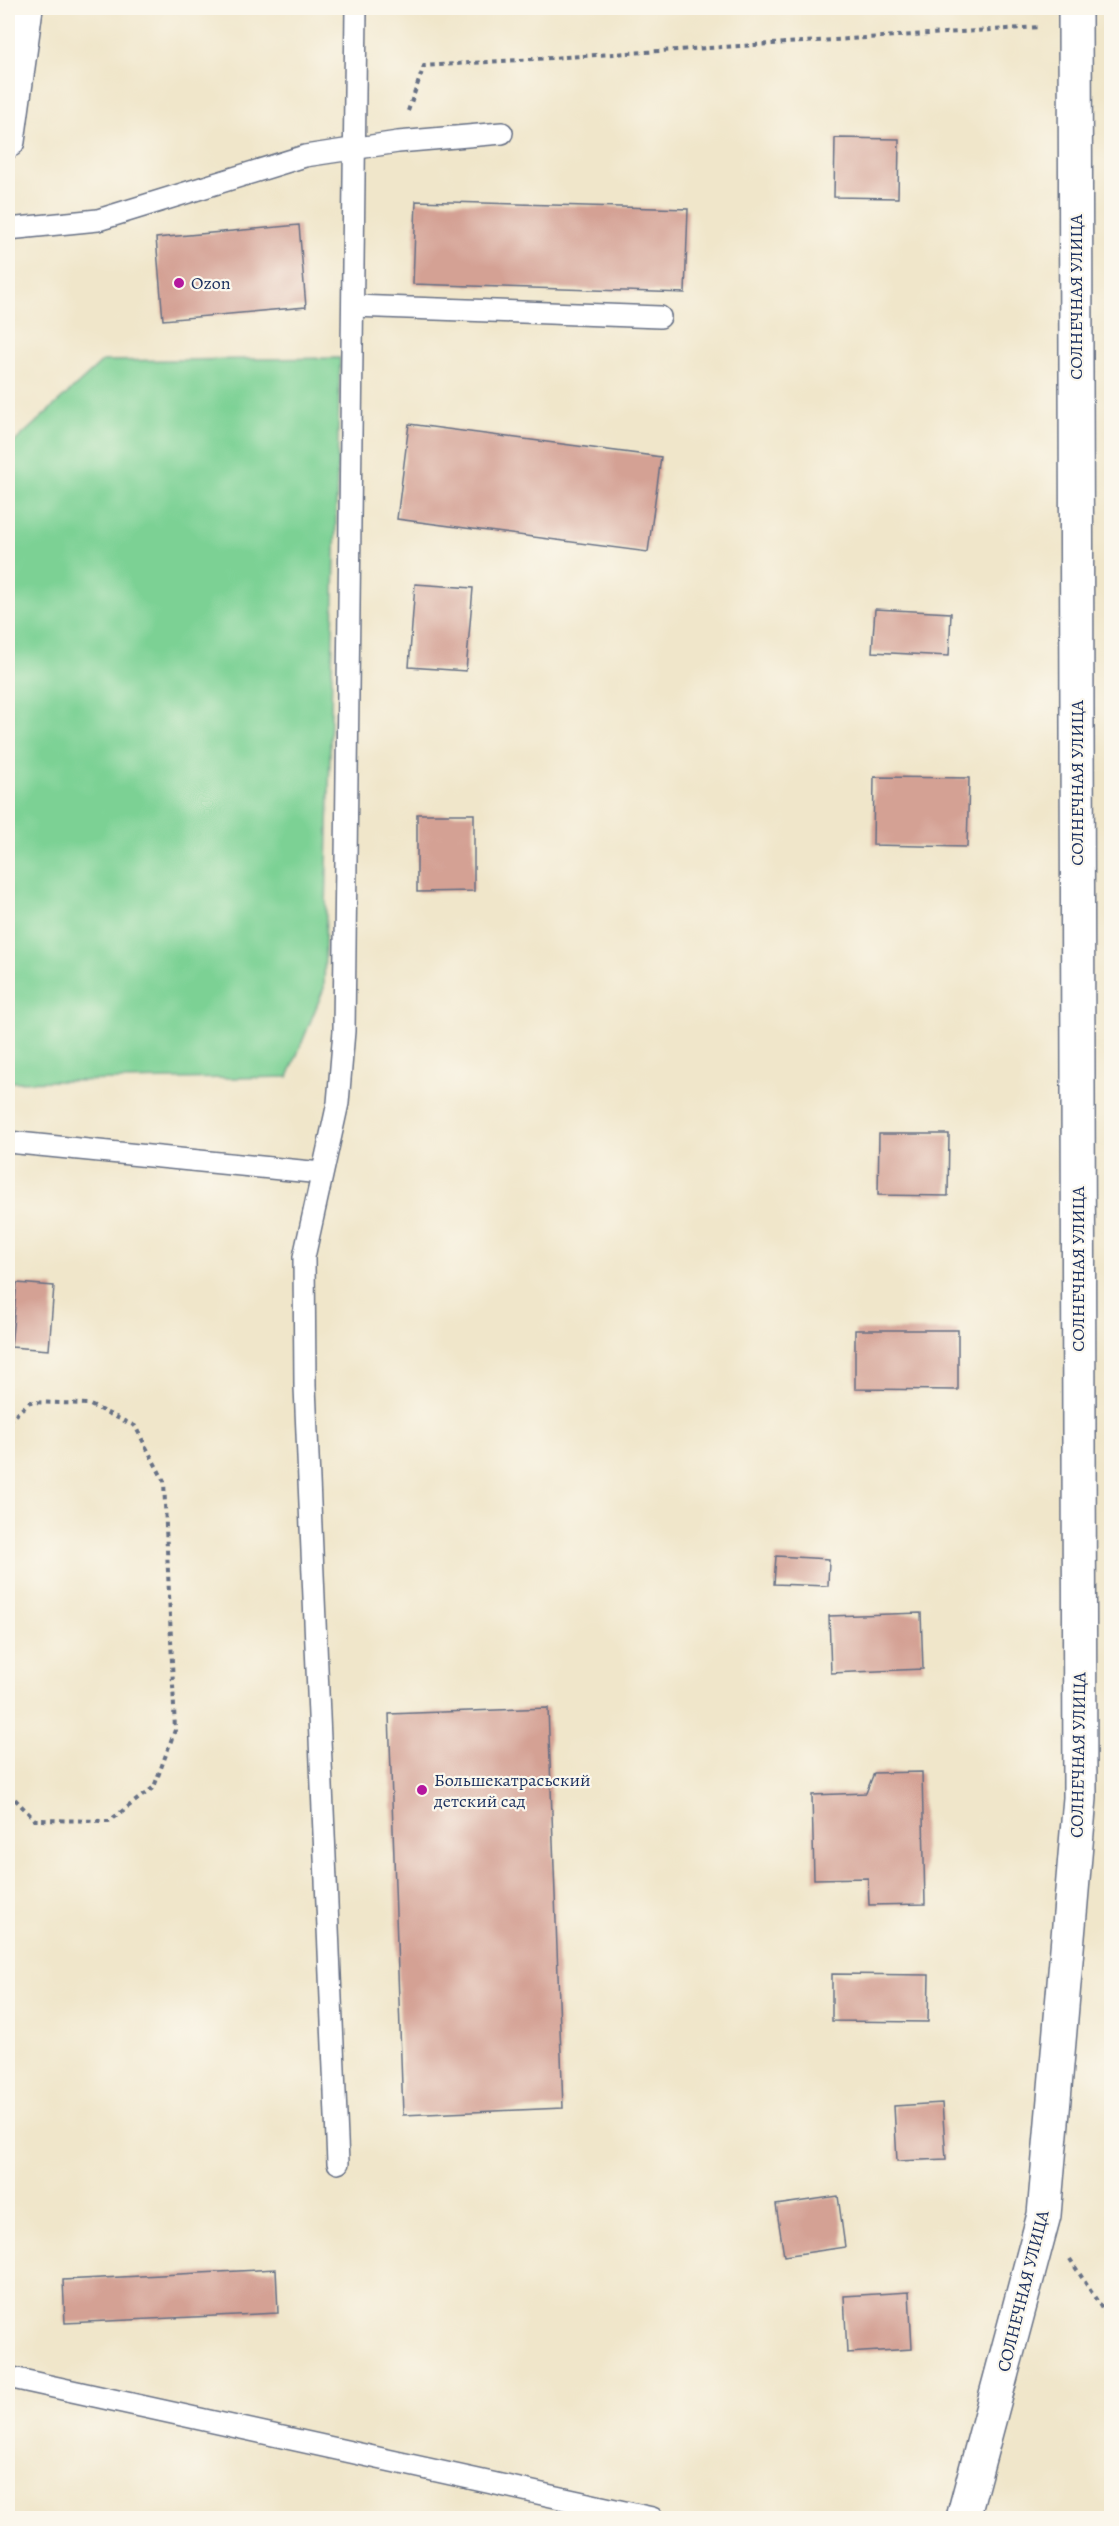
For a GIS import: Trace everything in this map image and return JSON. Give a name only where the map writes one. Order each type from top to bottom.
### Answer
[{"type":"street","points":[[8,141],[26,8]]},
{"type":"street","name":"СОЛНЕЧНАЯ УЛИЦА","points":[[963,2518],[1044,2215],[1080,1798],[1075,16]]},
{"type":"lane","points":[[338,2163],[305,1386],[304,1257],[338,1103],[344,1031],[356,8]]},
{"type":"lane","points":[[8,229],[98,220],[305,156],[398,142],[502,133]]},
{"type":"lane","points":[[353,306],[660,317]]},
{"type":"lane","points":[[8,1142],[321,1173]]},
{"type":"lane","points":[[8,2377],[652,2518]]},
{"type":"path","points":[[398,142],[424,66],[1075,16]]},
{"type":"path","points":[[8,1421],[30,1402],[88,1404],[135,1426],[164,1481],[175,1730],[154,1787],[109,1821],[35,1820],[8,1792]]},
{"type":"path","points":[[1044,2215],[1112,2324]]},
{"type":"green space","points":[[340,358],[324,988],[288,1077],[8,1082],[8,448],[103,361]]},
{"type":"building","points":[[835,138],[899,139],[898,198],[834,197]]},
{"type":"building","points":[[416,201],[688,209],[685,293],[413,284]]},
{"type":"building","points":[[299,225],[306,307],[163,320],[156,238]]},
{"type":"building","points":[[409,424],[661,457],[648,552],[397,519]]},
{"type":"building","points":[[415,584],[473,588],[466,671],[409,667]]},
{"type":"building","points":[[875,609],[951,613],[949,656],[872,652]]},
{"type":"building","points":[[874,777],[969,778],[967,847],[873,845]]},
{"type":"building","points":[[417,814],[474,814],[474,891],[417,892]]},
{"type":"building","points":[[879,1134],[949,1134],[948,1196],[878,1195]]},
{"type":"building","points":[[17,1283],[54,1286],[49,1350],[11,1347]]},
{"type":"building","points":[[855,1330],[958,1330],[958,1390],[855,1389]]},
{"type":"building","points":[[776,1556],[829,1559],[828,1586],[774,1584]]},
{"type":"building","points":[[921,1613],[923,1669],[831,1673],[829,1616]]},
{"type":"building","points":[[548,1708],[563,2108],[403,2115],[389,1714]]},
{"type":"building","points":[[922,1772],[925,1904],[869,1905],[868,1878],[814,1879],[812,1795],[866,1793],[874,1773]]},
{"type":"building","points":[[832,1974],[929,1975],[928,2022],[832,2021]]},
{"type":"building","points":[[942,2103],[946,2159],[897,2161],[894,2106]]},
{"type":"building","points":[[838,2196],[845,2247],[784,2256],[776,2205]]},
{"type":"building","points":[[276,2269],[278,2313],[65,2323],[63,2280]]},
{"type":"building","points":[[909,2292],[912,2349],[847,2353],[844,2296]]},
{"type":"place","name":"Ozon","points":[[179,283]]},
{"type":"place","name":"Большекатрасьский детский сад","points":[[422,1790]]}]
